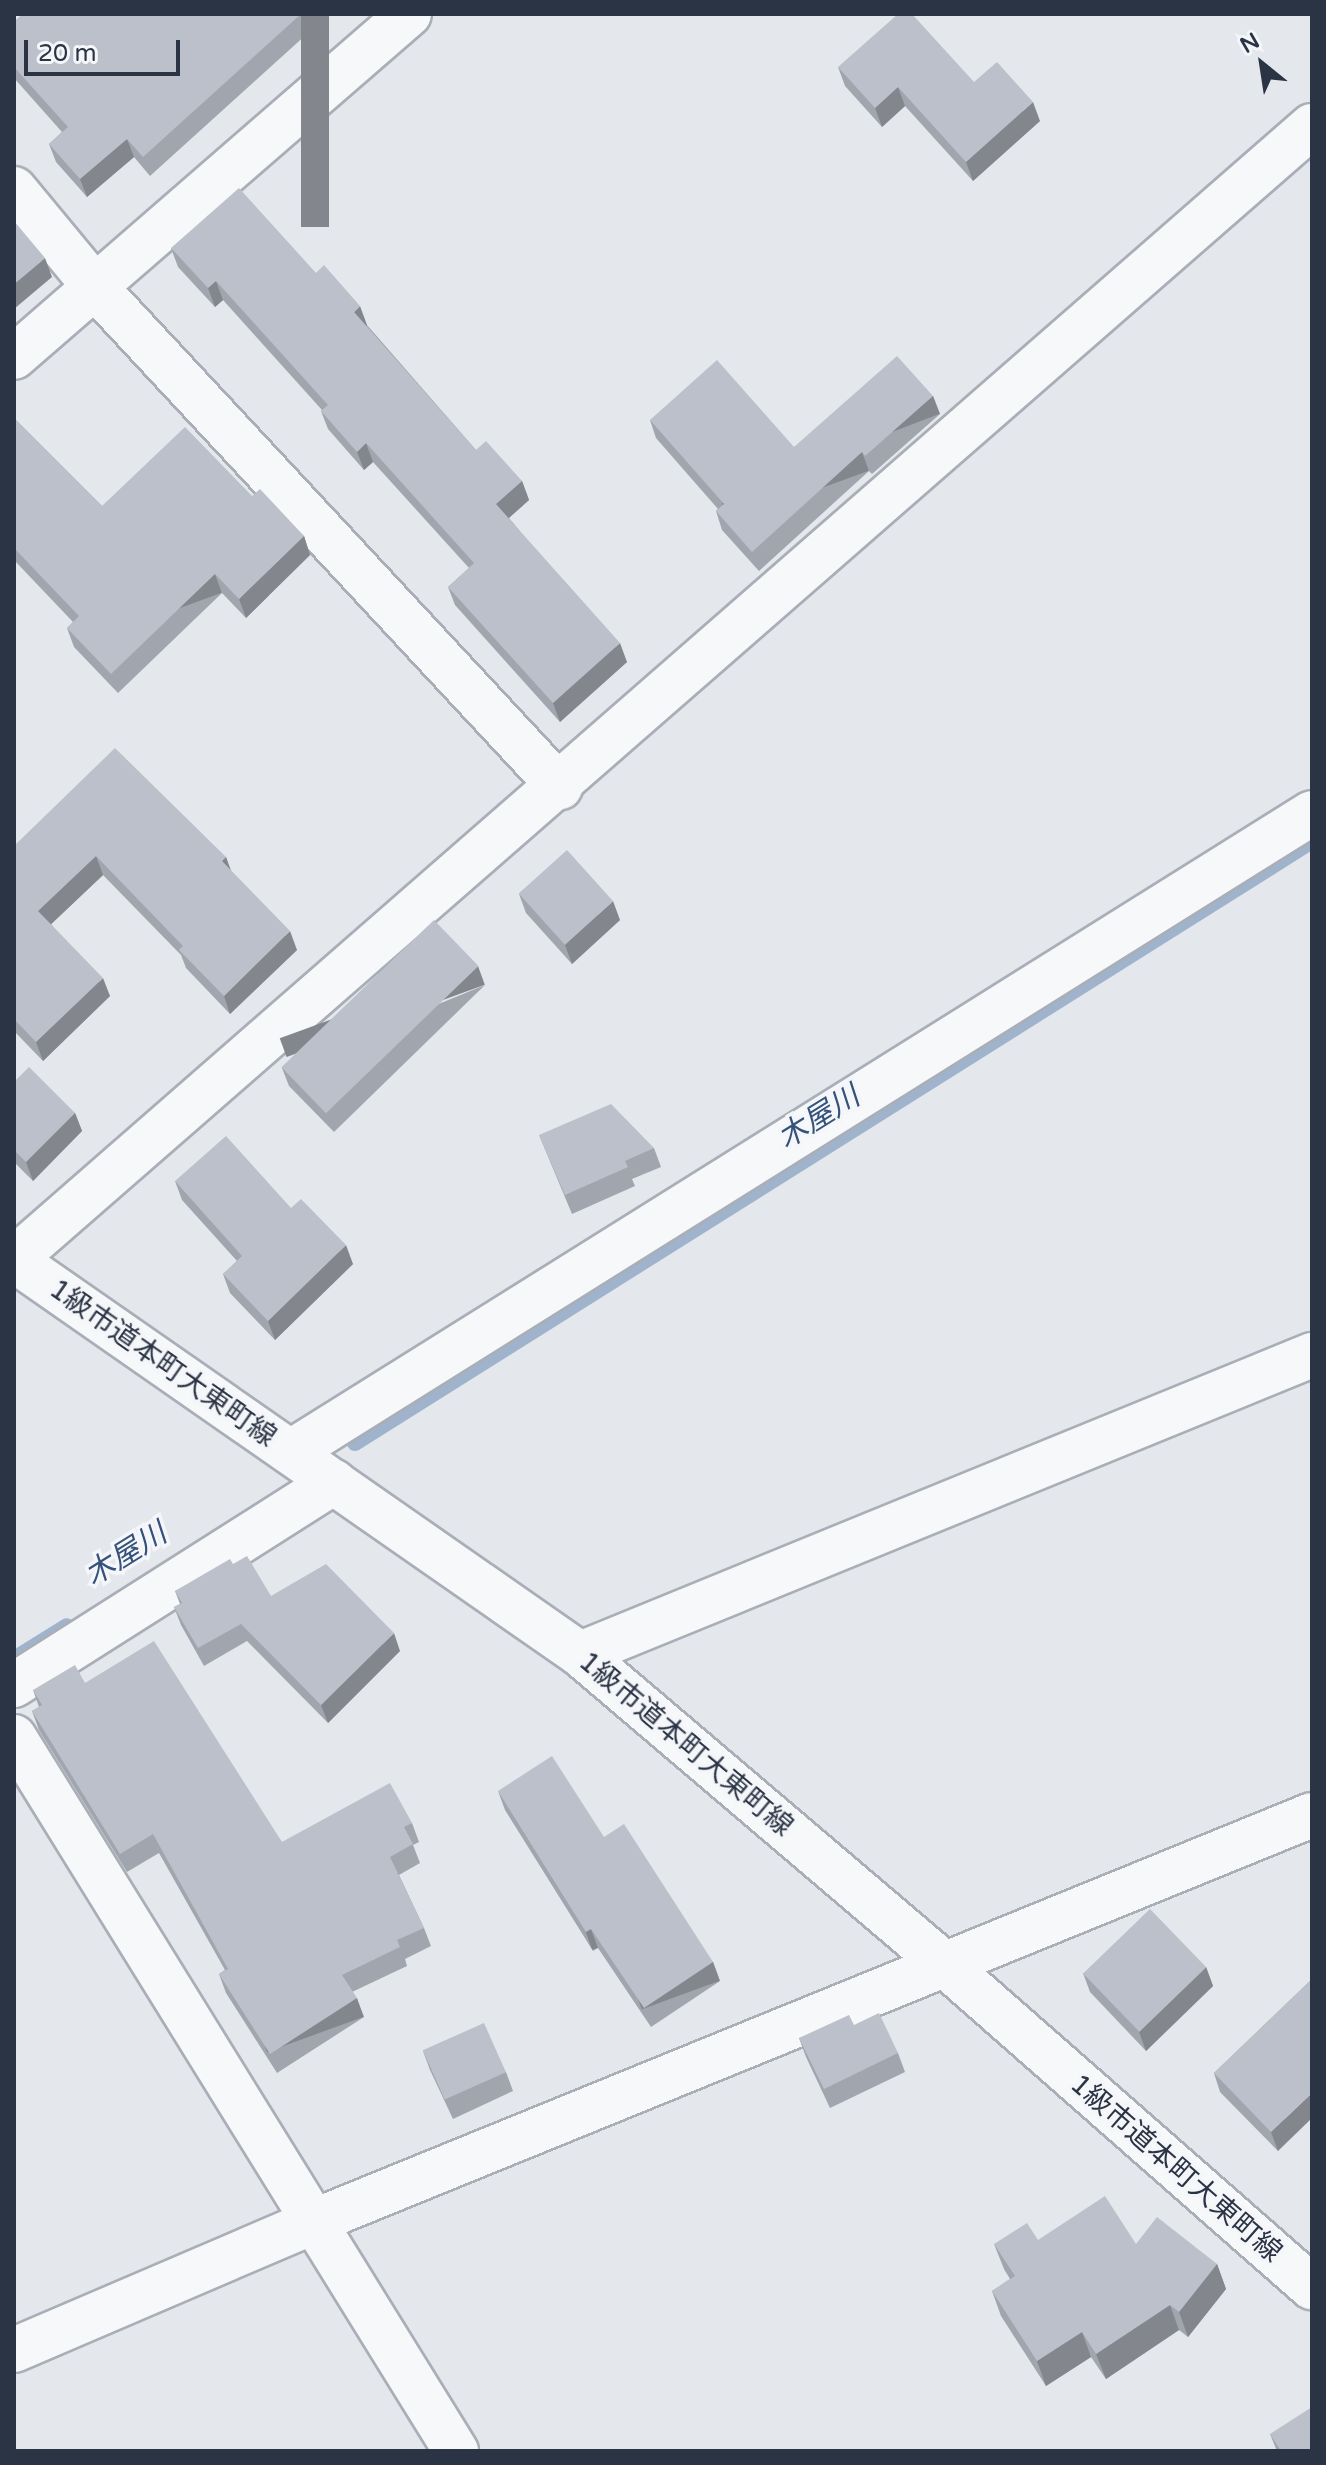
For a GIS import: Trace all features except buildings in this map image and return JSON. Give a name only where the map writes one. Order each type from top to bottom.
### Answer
[{"type":"street","points":[[14,357],[409,14]]},
{"type":"street","points":[[14,1260],[560,787],[1312,126]]},
{"type":"street","points":[[14,189],[95,287],[560,787]]},
{"type":"street","points":[[291,1452],[1312,813]]},
{"type":"street","name":"1級市道本町大東町線","points":[[14,1260],[580,1654],[944,1964],[1312,2287]]},
{"type":"street","points":[[580,1654],[1312,1355]]},
{"type":"street","points":[[14,1685],[334,1482]]},
{"type":"street","points":[[14,1737],[456,2451]]},
{"type":"street","points":[[14,2350],[315,2221],[1312,1815]]},
{"type":"waterway","name":"木屋川","points":[[355,1443],[1312,841]]},
{"type":"waterway","name":"木屋川","points":[[14,1659],[67,1626]]}]
